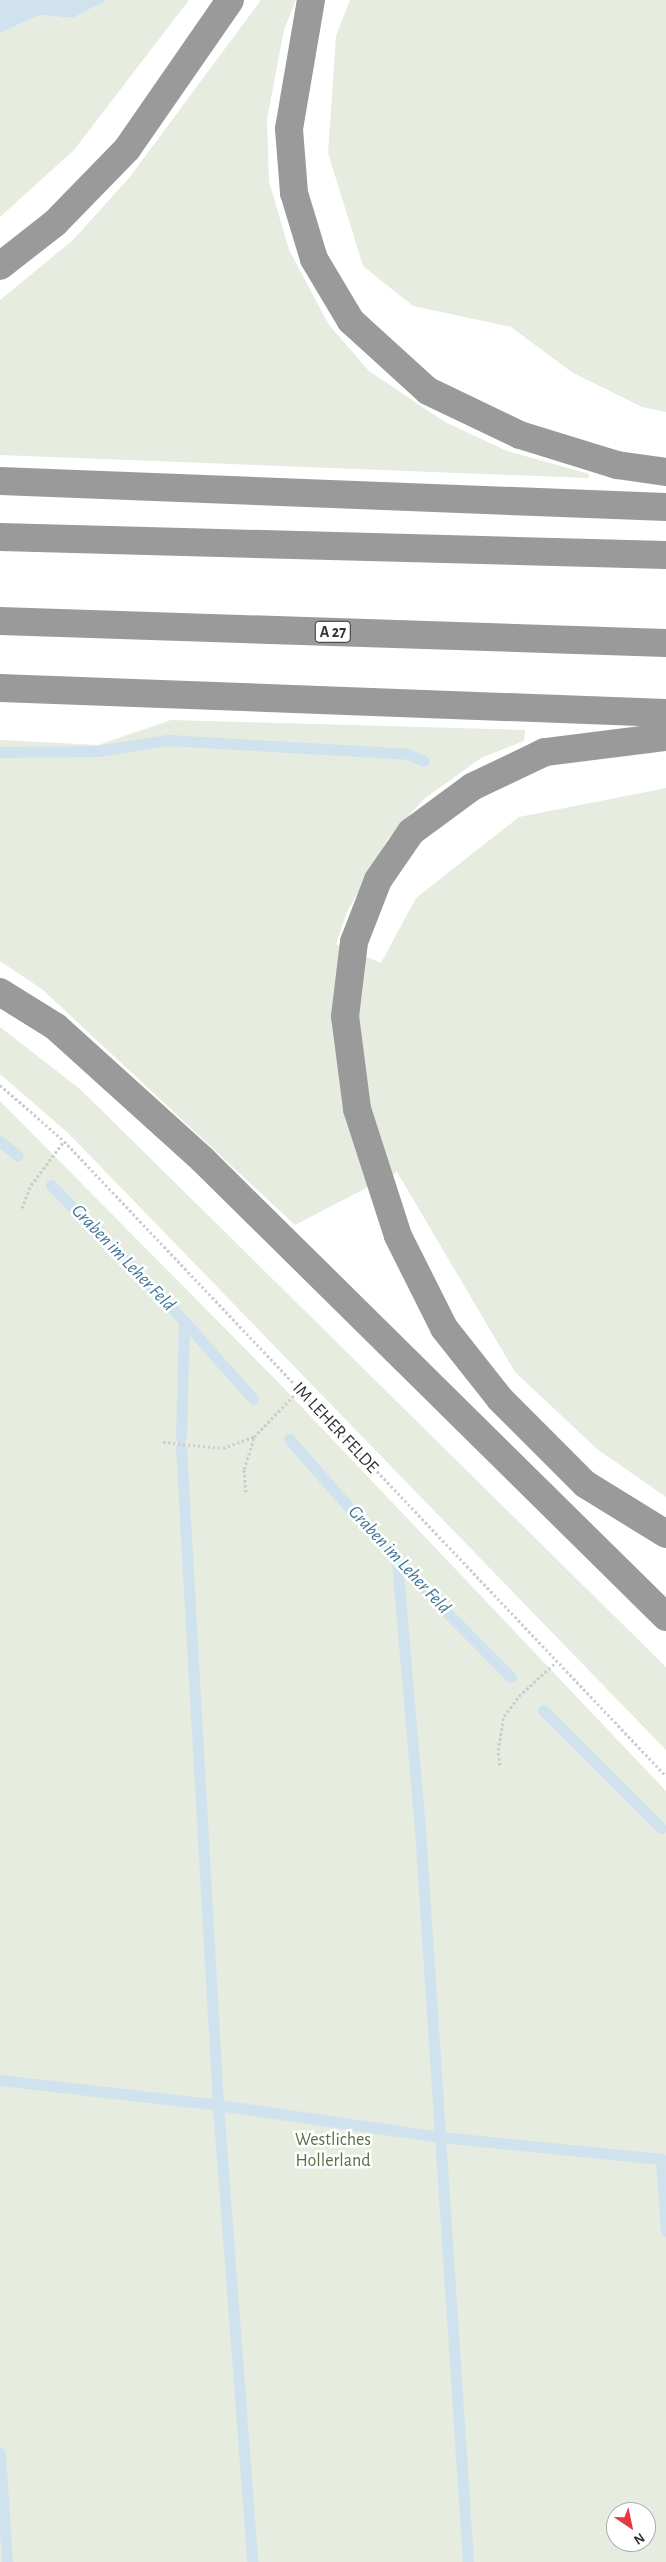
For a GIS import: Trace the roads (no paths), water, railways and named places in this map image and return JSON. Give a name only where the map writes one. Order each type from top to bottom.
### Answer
[{"type":"highway","points":[[0,266],[55,223],[127,149],[230,0]]},
{"type":"highway","points":[[311,0],[289,129],[294,193],[314,259],[351,321],[436,395],[520,435],[617,465],[666,472]]},
{"type":"highway","points":[[0,481],[666,507]]},
{"type":"highway","points":[[0,538],[666,555]]},
{"type":"highway","name":"A 27","points":[[0,621],[666,643]]},
{"type":"highway","points":[[0,688],[666,712]]},
{"type":"highway","points":[[666,736],[545,752],[472,787],[411,832],[378,880],[354,942],[345,1016],[360,1118],[398,1236],[444,1328],[500,1399],[585,1484],[666,1534]]},
{"type":"highway","points":[[0,992],[56,1027],[202,1159],[666,1618]]},
{"type":"water","points":[[0,0],[107,0],[73,18],[40,15],[0,33]]},
{"type":"waterway","points":[[0,752],[97,751],[168,740],[408,754],[424,761]]},
{"type":"waterway","name":"Graben im Leher Feld","points":[[0,1141],[18,1156]]},
{"type":"waterway","name":"Graben im Leher Feld","points":[[51,1185],[184,1321],[253,1399]]},
{"type":"waterway","points":[[181,1437],[184,1321]]},
{"type":"waterway","name":"Graben im Leher Feld","points":[[289,1439],[397,1562],[511,1677]]},
{"type":"waterway","points":[[181,1448],[218,2105],[252,2562]]},
{"type":"waterway","points":[[397,1562],[420,1830],[468,2562]]},
{"type":"waterway","name":"Graben im Leher Feld","points":[[543,1710],[661,1828]]},
{"type":"waterway","points":[[0,2080],[218,2105],[440,2137],[661,2159],[666,2231]]},
{"type":"waterway","points":[[0,2453],[7,2562]]},
{"type":"park label","name":"Westliches Hollerland","points":[[333,2151]]}]
